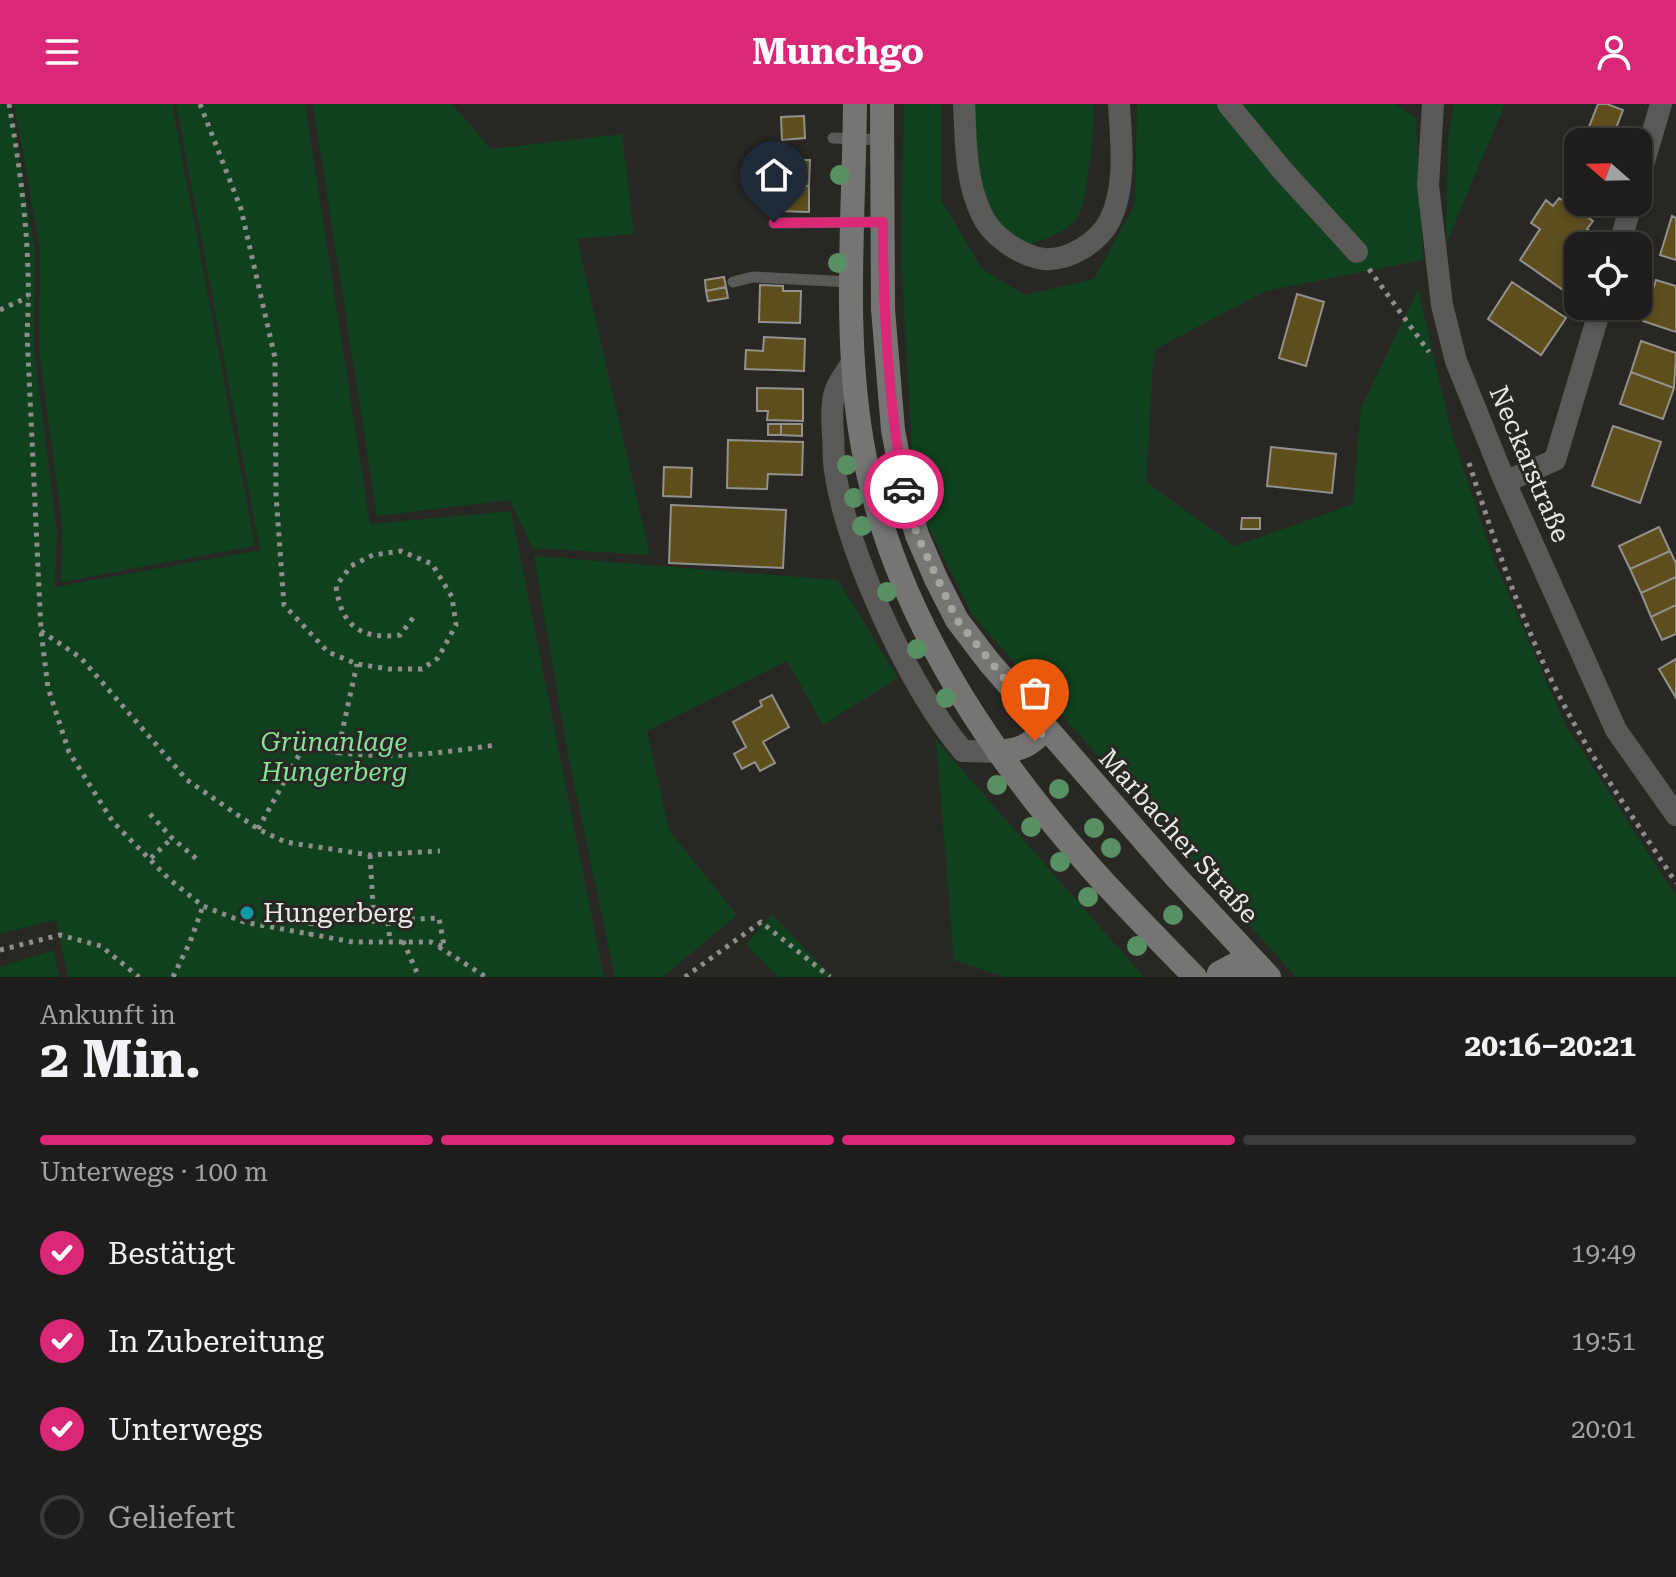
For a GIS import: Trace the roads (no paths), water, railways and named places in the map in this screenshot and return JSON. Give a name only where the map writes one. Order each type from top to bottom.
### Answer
[{"type":"main road","points":[[855,104],[844,138],[854,222],[854,360],[862,444],[900,574],[954,685],[998,752],[1090,867],[1195,977]]},
{"type":"main road","name":"Marbacher Straße","points":[[882,104],[883,309],[893,430],[917,535],[957,620],[1045,729],[1265,972]]},
{"type":"main road","points":[[998,752],[1020,750],[1035,741],[1045,729]]},
{"type":"main road","points":[[1218,977],[1219,973],[1234,965],[1265,972]]},
{"type":"street","points":[[964,104],[967,154],[981,216],[995,234],[1019,250],[1044,259],[1068,255],[1090,244],[1109,222],[1118,197],[1121,145],[1119,104]]},
{"type":"street","points":[[1228,104],[1283,171],[1357,252]]},
{"type":"street","name":"Neckarstraße","points":[[1433,104],[1428,185],[1442,305],[1456,361],[1505,482],[1616,730],[1676,815]]},
{"type":"street","points":[[1652,135],[1661,104]]},
{"type":"street","points":[[1505,482],[1555,460],[1597,320]]},
{"type":"street","points":[[854,360],[835,391],[832,419],[835,470],[847,520],[868,579],[915,678],[950,735],[963,751],[998,752]]},
{"type":"lane","points":[[844,138],[881,140]]},
{"type":"lane","points":[[774,223],[883,222]]},
{"type":"lane","points":[[733,282],[753,277],[853,282]]},
{"type":"place","name":"Hungerberg","points":[[247,913]]},
{"type":"park label","name":"Grünanlage Hungerberg","points":[[334,757]]}]
